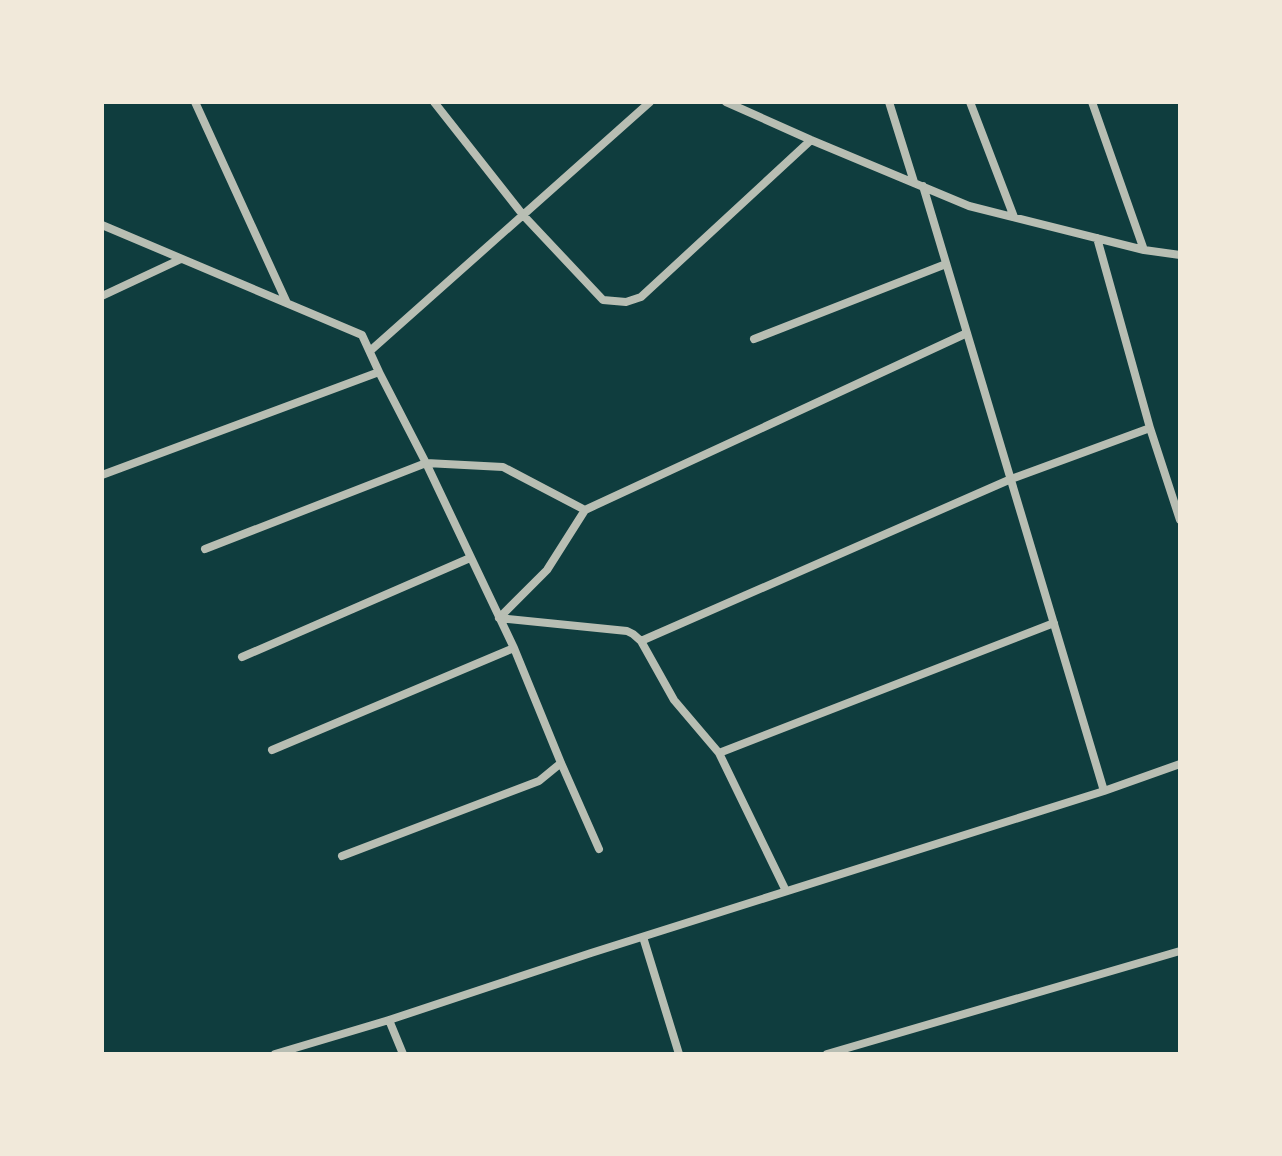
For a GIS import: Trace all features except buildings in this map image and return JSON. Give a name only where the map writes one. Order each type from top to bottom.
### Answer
[{"type":"street","points":[[196,102],[287,303]]},
{"type":"street","points":[[434,102],[523,215],[603,300],[626,302],[641,297],[811,140]]},
{"type":"street","points":[[370,351],[650,102]]},
{"type":"street","points":[[726,102],[969,206],[1144,250],[1180,255]]},
{"type":"street","points":[[750,102],[754,114]]},
{"type":"street","points":[[889,102],[946,264],[1104,791]]},
{"type":"street","points":[[970,102],[1014,217]]},
{"type":"street","points":[[1092,102],[1144,250]]},
{"type":"street","points":[[102,225],[362,335],[514,648],[599,849]]},
{"type":"street","points":[[1097,238],[1150,428],[1180,520]]},
{"type":"street","points":[[102,296],[181,259]]},
{"type":"street","points":[[754,339],[946,264]]},
{"type":"street","points":[[499,618],[547,570],[585,510],[967,333]]},
{"type":"street","points":[[102,475],[379,372]]},
{"type":"street","points":[[641,641],[1011,479],[1150,428]]},
{"type":"street","points":[[205,549],[426,463],[503,467],[585,510]]},
{"type":"street","points":[[242,657],[470,558]]},
{"type":"street","points":[[499,618],[627,631],[641,641],[674,700],[719,753],[786,891]]},
{"type":"street","points":[[719,753],[1054,623]]},
{"type":"street","points":[[272,750],[514,648]]},
{"type":"street","points":[[342,856],[539,781],[561,763]]},
{"type":"street","points":[[275,1054],[1104,791],[1180,764]]},
{"type":"street","points":[[643,937],[679,1054]]},
{"type":"street","points":[[827,1054],[1180,951]]},
{"type":"street","points":[[389,1020],[403,1054]]}]
